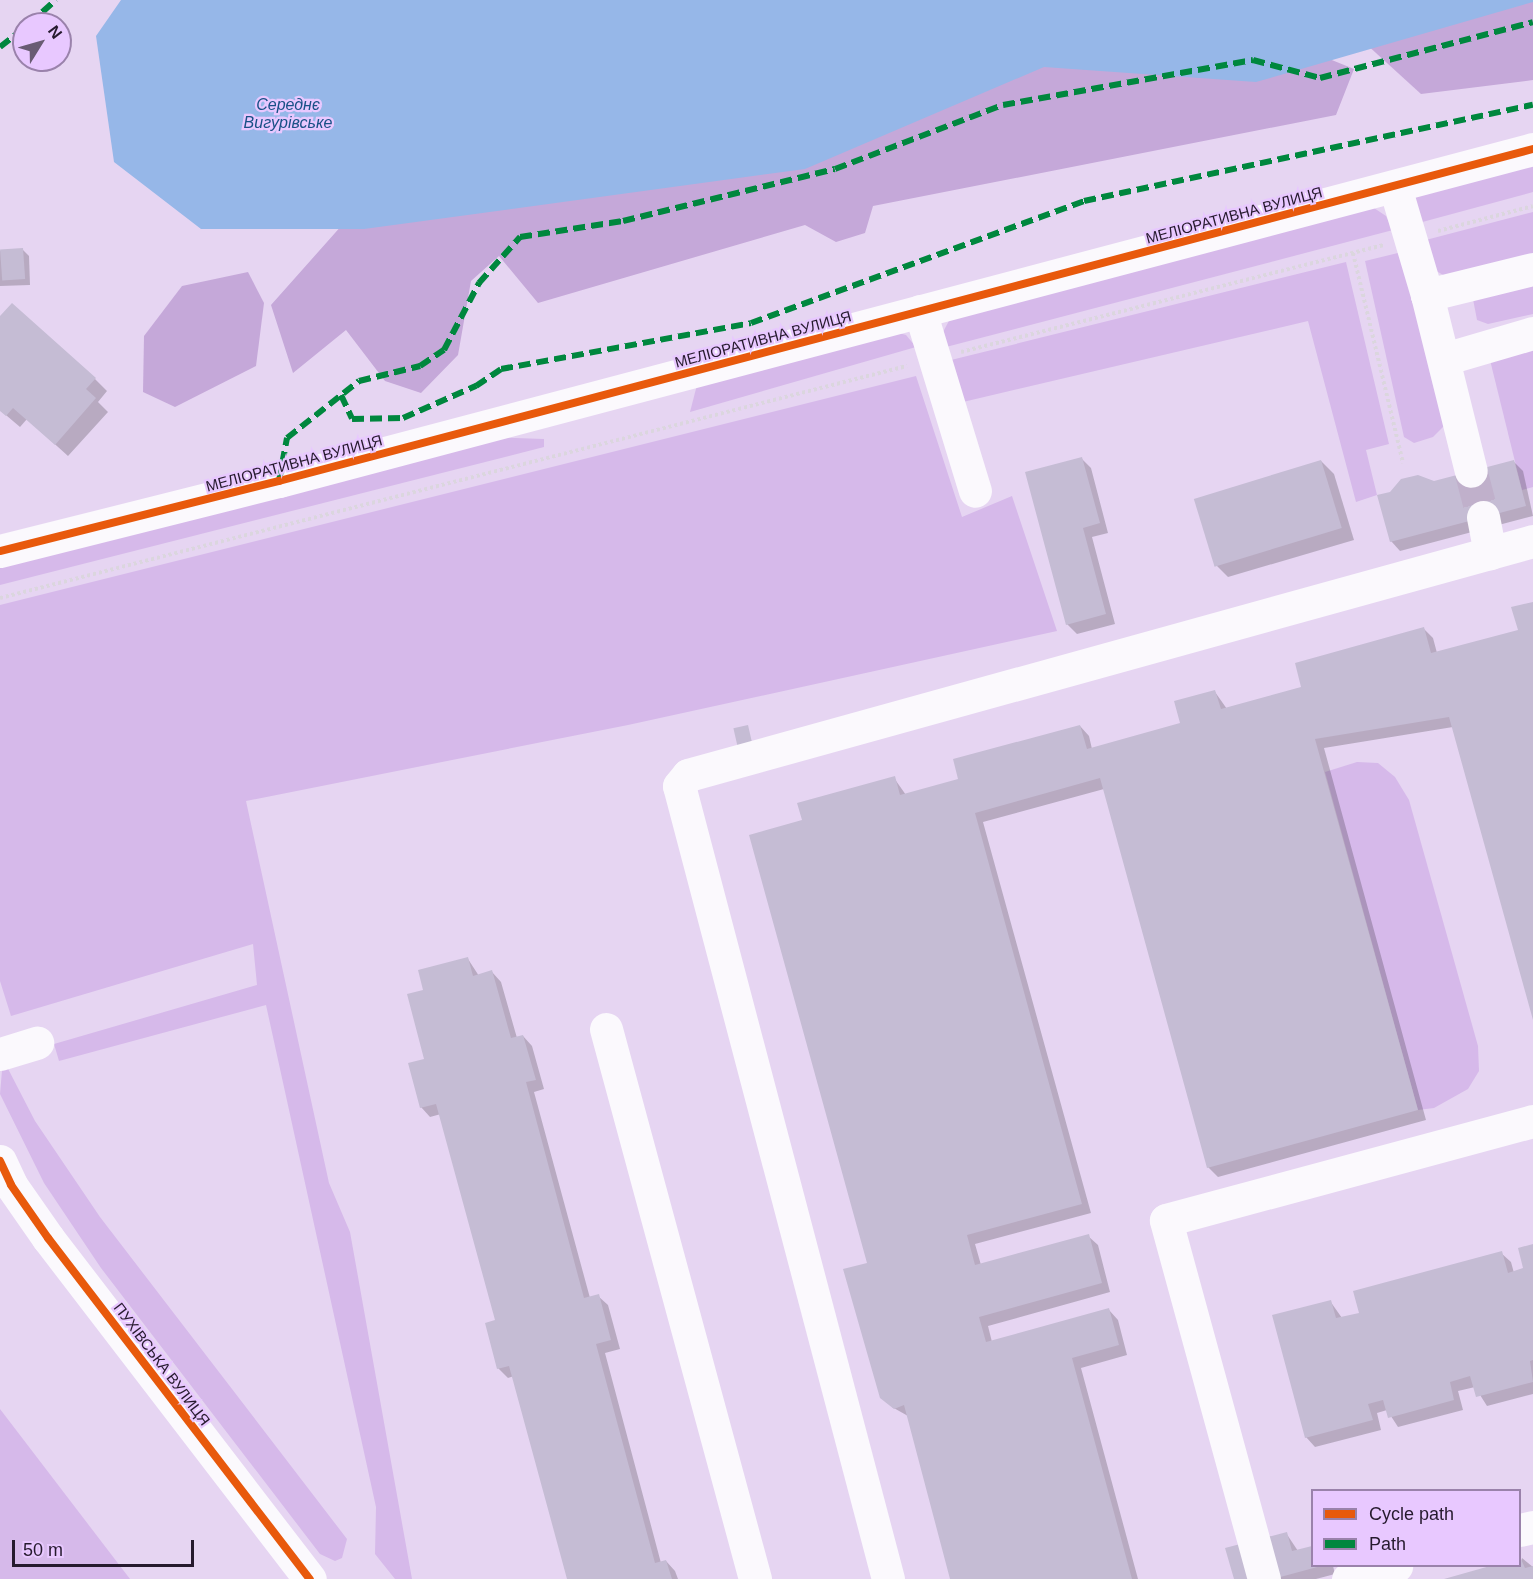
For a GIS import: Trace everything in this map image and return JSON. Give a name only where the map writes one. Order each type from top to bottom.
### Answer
[{"type":"street","name":"МЕЛІОРАТИВНА ВУЛИЦЯ","points":[[0,550],[291,478],[1533,149]]},
{"type":"street","points":[[1395,187],[1427,295],[1472,471]]},
{"type":"street","points":[[1427,295],[1533,269]]},
{"type":"street","points":[[920,311],[975,491]]},
{"type":"street","points":[[1444,359],[1533,333]]},
{"type":"street","points":[[1483,518],[1490,553]]},
{"type":"street","points":[[888,1579],[679,786],[688,775],[1533,541]]},
{"type":"street","points":[[606,1029],[755,1579]]},
{"type":"street","points":[[0,1054],[37,1043]]},
{"type":"street","points":[[1264,1579],[1166,1220],[1533,1121]]},
{"type":"street","name":"ПУХІВСЬКА ВУЛИЦЯ","points":[[4,1174],[310,1579]]},
{"type":"street","points":[[1348,1579],[1392,1567]]},
{"type":"path","points":[[0,598],[1533,206]]},
{"type":"path","points":[[1353,253],[1403,463]]},
{"type":"shaded area","points":[[1533,0],[1533,80],[1421,94],[1365,43]]},
{"type":"shaded area","points":[[1075,39],[1280,39],[1354,69],[1336,115],[873,206],[865,233],[836,242],[805,225],[538,303],[499,256],[471,281],[458,355],[421,393],[385,381],[346,330],[293,373],[271,305],[351,215]]},
{"type":"shaded area","points":[[1533,156],[1533,192],[1415,224],[1414,193]]},
{"type":"shaded area","points":[[1374,208],[1386,216],[1393,230],[946,347],[943,332],[951,317]]},
{"type":"shaded area","points":[[1533,212],[1533,254],[1445,276],[1431,268],[1422,241]]},
{"type":"shaded area","points":[[1402,252],[1444,426],[1433,437],[1414,443],[1404,437],[1365,261]]},
{"type":"shaded area","points":[[1346,262],[1389,444],[1366,450],[1377,495],[1356,502],[1308,321],[963,402],[951,360]]},
{"type":"shaded area","points":[[248,272],[264,303],[256,366],[175,407],[143,392],[144,336],[182,286]]},
{"type":"shaded area","points":[[1533,276],[1533,314],[1488,324],[1477,320],[1473,299]]},
{"type":"shaded area","points":[[885,329],[906,335],[916,347],[690,412],[698,381]]},
{"type":"shaded area","points":[[1533,342],[1533,487],[1522,490],[1490,360]]},
{"type":"shaded area","points":[[916,376],[962,517],[1012,496],[1057,631],[628,725],[246,801],[329,1183],[350,1232],[412,1579],[395,1579],[375,1554],[376,1507],[266,1005],[59,1061],[54,1044],[257,985],[253,944],[11,1016],[0,981],[0,605]]},
{"type":"shaded area","points":[[488,437],[544,439],[544,447],[0,585],[0,564]]},
{"type":"shaded area","points":[[1357,762],[1378,763],[1395,777],[1409,800],[1478,1046],[1479,1071],[1468,1089],[1434,1108],[1418,1110],[1325,772]]},
{"type":"shaded area","points":[[3,1059],[35,1121],[100,1217],[347,1539],[342,1558],[335,1561],[320,1554],[101,1268],[44,1183],[0,1094]]},
{"type":"shaded area","points":[[0,1409],[130,1579],[0,1579]]},
{"type":"water","name":"Середнє Вигурівське","points":[[121,0],[1533,0],[1533,2],[1256,82],[1044,67],[805,169],[364,229],[201,229],[114,162],[96,36]]},
{"type":"building","points":[[23,248],[25,279],[2,281],[0,250]]},
{"type":"building","points":[[12,303],[96,378],[86,389],[96,398],[55,445],[13,408],[6,416],[0,411],[0,316]]},
{"type":"building","points":[[1082,457],[1100,523],[1083,528],[1106,614],[1066,625],[1025,472]]},
{"type":"building","points":[[1321,460],[1342,528],[1215,567],[1194,499]]},
{"type":"building","points":[[1514,460],[1526,506],[1390,542],[1377,495],[1390,492],[1401,479],[1418,475],[1434,481]]},
{"type":"building","points":[[1533,602],[1533,1020],[1449,717],[1315,739],[1418,1110],[1207,1168],[1100,778],[975,813],[1082,1204],[967,1235],[975,1265],[1089,1234],[1102,1283],[979,1317],[986,1342],[1109,1308],[1119,1345],[1072,1358],[1132,1579],[950,1579],[904,1405],[894,1409],[880,1398],[843,1269],[867,1263],[749,835],[802,820],[797,803],[895,776],[900,795],[958,779],[953,759],[1080,725],[1087,749],[1180,723],[1174,701],[1215,690],[1221,709],[1301,687],[1295,663],[1424,627],[1431,653],[1518,630],[1511,607]]},
{"type":"building","points":[[748,725],[753,746],[738,750],[733,728]]},
{"type":"building","points":[[468,957],[473,976],[492,970],[511,1038],[523,1035],[536,1080],[526,1082],[584,1298],[599,1294],[611,1340],[596,1344],[655,1563],[666,1560],[672,1579],[567,1579],[509,1366],[497,1369],[485,1323],[495,1320],[436,1104],[420,1108],[408,1063],[424,1059],[407,994],[423,990],[418,970]]},
{"type":"building","points":[[1533,1244],[1533,1360],[1530,1361],[1533,1382],[1476,1397],[1470,1376],[1450,1382],[1454,1400],[1388,1418],[1383,1400],[1368,1404],[1373,1420],[1305,1438],[1272,1315],[1331,1300],[1336,1318],[1359,1313],[1353,1291],[1502,1251],[1508,1273],[1523,1268],[1518,1248]]},
{"type":"building","points":[[1287,1532],[1292,1551],[1311,1546],[1311,1567],[1317,1567],[1273,1579],[1234,1579],[1225,1548]]},
{"type":"building","points":[[1521,1559],[1525,1568],[1533,1566],[1533,1579],[1444,1579],[1486,1567],[1521,1567]]},
{"type":"tunnel","points":[[1471,471],[1483,517]]},
{"type":"marked path","points":[[42,12],[56,0]]},
{"type":"marked path","points":[[279,481],[287,438],[359,381],[420,366],[444,350],[479,283],[520,237],[623,221],[835,169],[1003,105],[1253,60],[1320,78],[1533,22]]},
{"type":"marked path","points":[[0,47],[12,38]]},
{"type":"marked path","points":[[341,395],[352,419],[403,418],[476,386],[501,369],[751,323],[1084,201],[1533,105]]},
{"type":"cycle path","points":[[0,551],[279,481],[1533,149]]},
{"type":"cycle path","points":[[0,1161],[11,1185],[48,1238],[310,1579]]}]
